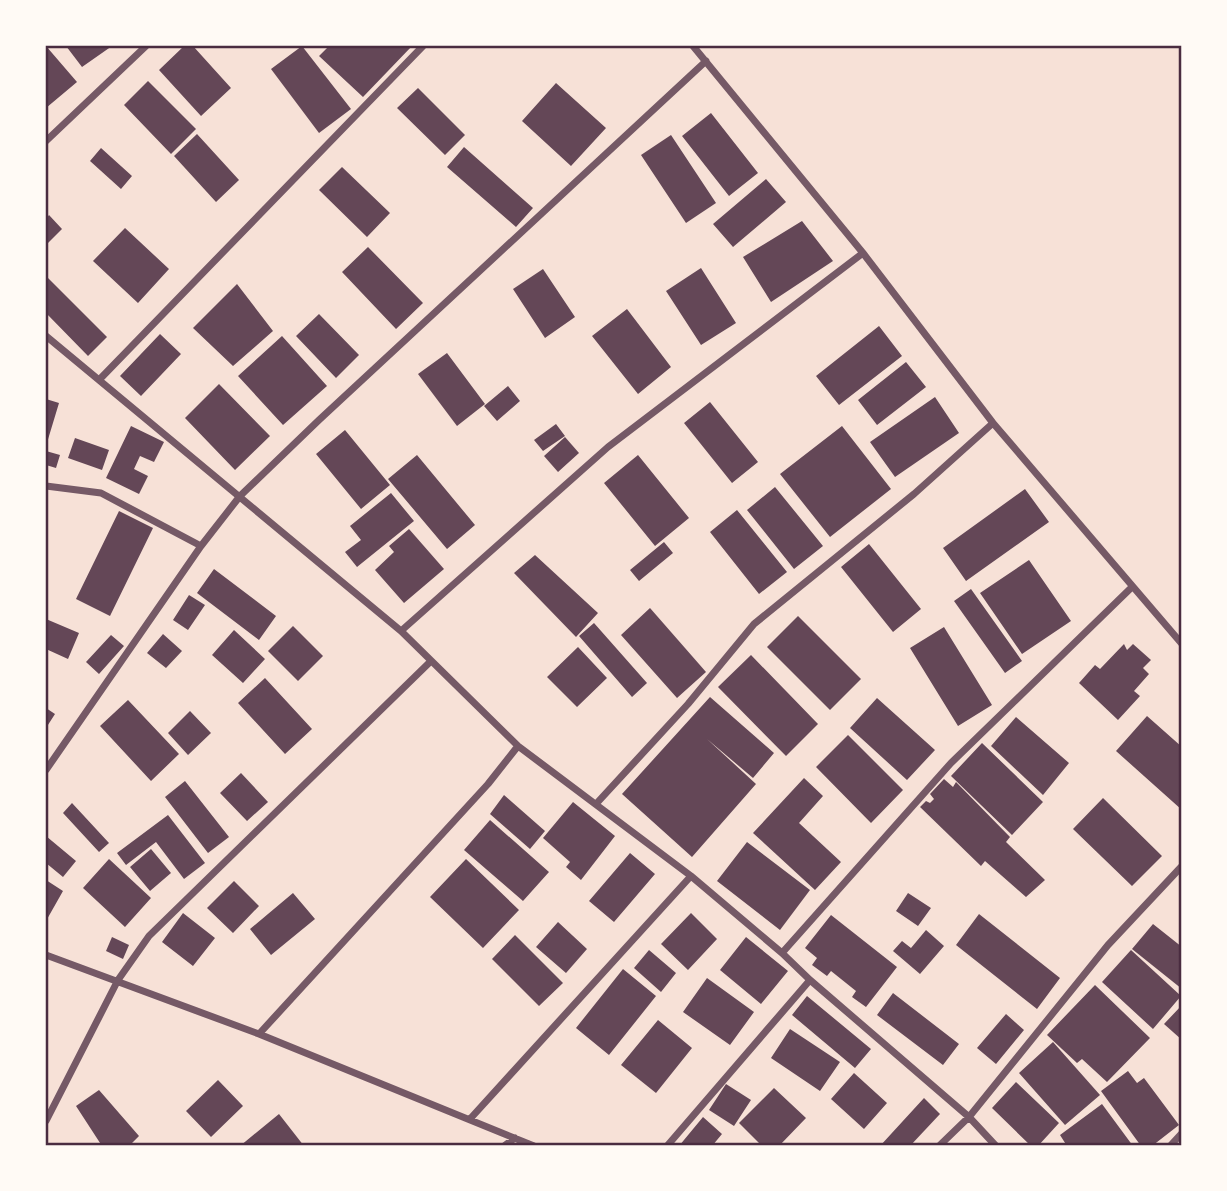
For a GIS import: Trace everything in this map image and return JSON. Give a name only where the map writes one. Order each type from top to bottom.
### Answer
[{"type":"street","points":[[46,141],[146,46]]},
{"type":"street","points":[[99,380],[423,46]]},
{"type":"street","points":[[693,46],[863,253],[993,423],[1181,644]]},
{"type":"street","points":[[46,770],[201,546],[240,496],[706,61]]},
{"type":"street","points":[[401,631],[608,447],[863,253]]},
{"type":"street","points":[[46,336],[401,631],[518,746],[691,876],[782,953],[969,1117],[996,1146]]},
{"type":"street","points":[[596,804],[703,687],[754,624],[914,494],[993,423]]},
{"type":"street","points":[[46,486],[101,493],[201,546]]},
{"type":"street","points":[[782,953],[951,763],[1132,587]]},
{"type":"street","points":[[46,1121],[118,980],[149,936],[431,661]]},
{"type":"street","points":[[259,1034],[488,784],[518,746]]},
{"type":"street","points":[[939,1146],[969,1117],[1108,945],[1181,866]]},
{"type":"street","points":[[470,1119],[691,876]]},
{"type":"street","points":[[46,955],[259,1034],[534,1146]]},
{"type":"street","points":[[667,1146],[810,980]]},
{"type":"street","points":[[1170,1146],[1181,1133]]},
{"type":"street","points":[[504,1146],[514,1138]]},
{"type":"building","points":[[46,46],[77,82],[46,108]]},
{"type":"building","points":[[66,46],[112,46],[82,67]]},
{"type":"building","points":[[184,46],[193,46],[231,88],[201,116],[159,70]]},
{"type":"building","points":[[302,46],[351,109],[319,133],[271,69]]},
{"type":"building","points":[[329,46],[412,46],[363,97],[319,56]]},
{"type":"building","points":[[148,81],[196,129],[171,154],[124,105]]},
{"type":"building","points":[[556,83],[606,128],[571,166],[522,121]]},
{"type":"building","points":[[418,88],[465,135],[445,155],[397,108]]},
{"type":"building","points":[[711,113],[758,173],[729,196],[682,136]]},
{"type":"building","points":[[197,134],[239,180],[216,202],[174,156]]},
{"type":"building","points":[[671,135],[716,203],[686,223],[641,155]]},
{"type":"building","points":[[464,147],[533,208],[516,227],[447,167]]},
{"type":"building","points":[[101,148],[132,176],[121,189],[90,161]]},
{"type":"building","points":[[342,167],[390,213],[367,237],[319,190]]},
{"type":"building","points":[[766,179],[786,202],[733,247],[713,224]]},
{"type":"building","points":[[49,215],[62,229],[46,245],[46,219]]},
{"type":"building","points":[[802,221],[833,261],[771,302],[743,257]]},
{"type":"building","points":[[125,228],[169,269],[138,303],[93,261]]},
{"type":"building","points":[[368,247],[423,303],[396,329],[342,272]]},
{"type":"building","points":[[701,268],[736,323],[701,345],[666,291]]},
{"type":"building","points":[[543,269],[575,317],[545,338],[513,289]]},
{"type":"building","points":[[46,276],[107,337],[88,356],[46,313]]},
{"type":"building","points":[[237,284],[273,331],[233,366],[193,328]]},
{"type":"building","points":[[627,309],[671,367],[638,394],[592,336]]},
{"type":"building","points":[[319,314],[359,355],[336,378],[296,336]]},
{"type":"building","points":[[879,326],[902,356],[839,405],[816,376]]},
{"type":"building","points":[[160,334],[181,354],[141,396],[120,376]]},
{"type":"building","points":[[282,336],[327,386],[283,425],[238,376]]},
{"type":"building","points":[[447,353],[485,404],[457,426],[418,374]]},
{"type":"building","points":[[906,362],[926,387],[877,425],[858,400]]},
{"type":"building","points":[[219,384],[270,436],[235,470],[185,418]]},
{"type":"building","points":[[508,386],[520,401],[497,421],[484,406]]},
{"type":"building","points":[[935,397],[959,433],[895,477],[870,442]]},
{"type":"building","points":[[46,399],[59,403],[46,446]]},
{"type":"building","points":[[710,402],[758,462],[732,483],[684,423]]},
{"type":"building","points":[[556,424],[565,436],[543,451],[534,440]]},
{"type":"building","points":[[131,426],[164,442],[154,462],[140,456],[134,469],[148,476],[139,494],[106,478]]},
{"type":"building","points":[[842,426],[891,489],[830,537],[780,474]]},
{"type":"building","points":[[345,430],[390,485],[361,509],[316,454]]},
{"type":"building","points":[[565,437],[579,453],[558,472],[544,456]]},
{"type":"building","points":[[75,438],[109,450],[102,470],[68,458]]},
{"type":"building","points":[[46,451],[60,455],[56,468],[46,465]]},
{"type":"building","points":[[417,455],[475,525],[447,549],[388,479]]},
{"type":"building","points":[[638,455],[689,518],[655,546],[604,483]]},
{"type":"building","points":[[775,487],[823,546],[794,569],[747,510]]},
{"type":"building","points":[[1025,489],[1049,522],[966,581],[943,548]]},
{"type":"building","points":[[391,493],[414,521],[357,567],[345,552],[361,540],[350,526]]},
{"type":"building","points":[[737,510],[787,572],[759,594],[710,532]]},
{"type":"building","points":[[119,511],[153,528],[110,616],[76,599]]},
{"type":"building","points":[[409,529],[444,569],[404,603],[375,570],[394,552],[389,546]]},
{"type":"building","points":[[664,542],[673,553],[639,581],[630,570]]},
{"type":"building","points":[[869,544],[921,609],[893,632],[841,567]]},
{"type":"building","points":[[535,555],[598,613],[576,637],[514,573]]},
{"type":"building","points":[[1029,560],[1071,621],[1022,654],[980,593]]},
{"type":"building","points":[[214,569],[276,616],[259,640],[197,593]]},
{"type":"building","points":[[971,589],[1022,661],[1005,673],[954,601]]},
{"type":"building","points":[[189,595],[205,605],[188,630],[173,620]]},
{"type":"building","points":[[650,608],[706,672],[677,698],[621,635]]},
{"type":"building","points":[[798,616],[861,679],[830,710],[767,647]]},
{"type":"building","points":[[46,619],[79,633],[68,659],[46,649]]},
{"type":"building","points":[[594,623],[647,683],[632,697],[579,636]]},
{"type":"building","points":[[293,626],[323,656],[298,681],[268,651]]},
{"type":"building","points":[[944,627],[992,705],[958,726],[910,648]]},
{"type":"building","points":[[234,630],[265,659],[243,683],[212,655]]},
{"type":"building","points":[[163,634],[182,651],[166,668],[147,653]]},
{"type":"building","points":[[111,635],[124,646],[99,674],[86,662]]},
{"type":"building","points":[[1124,644],[1127,650],[1133,644],[1151,660],[1143,668],[1149,674],[1134,691],[1140,696],[1118,720],[1079,683],[1095,665],[1100,669]]},
{"type":"building","points":[[578,647],[607,678],[577,707],[547,677]]},
{"type":"building","points":[[751,655],[818,724],[786,756],[718,687]]},
{"type":"building","points":[[265,678],[312,729],[285,754],[238,703]]},
{"type":"building","points":[[710,697],[774,753],[753,778],[707,739],[756,784],[692,857],[622,794]]},
{"type":"building","points":[[877,698],[935,750],[907,780],[850,728]]},
{"type":"building","points":[[128,700],[179,754],[151,781],[100,726]]},
{"type":"building","points":[[46,708],[55,714],[46,728]]},
{"type":"building","points":[[190,711],[211,733],[188,755],[168,733]]},
{"type":"building","points":[[1147,716],[1182,747],[1182,810],[1116,751]]},
{"type":"building","points":[[1016,717],[1069,763],[1043,795],[991,746]]},
{"type":"building","points":[[848,735],[903,790],[871,823],[816,767]]},
{"type":"building","points":[[982,743],[1043,802],[1012,835],[951,776]]},
{"type":"building","points":[[241,773],[268,802],[247,821],[220,793]]},
{"type":"building","points":[[804,778],[823,796],[799,823],[841,862],[815,890],[753,833]]},
{"type":"building","points":[[944,779],[953,787],[956,782],[1010,837],[1006,842],[1045,880],[1026,897],[985,861],[981,866],[920,807],[926,801],[930,803],[934,799],[930,794]]},
{"type":"building","points":[[185,781],[229,837],[208,853],[165,797]]},
{"type":"building","points":[[504,795],[545,831],[530,849],[490,814]]},
{"type":"building","points":[[1103,798],[1162,856],[1132,886],[1073,829]]},
{"type":"building","points":[[573,802],[615,836],[581,880],[566,867],[570,862],[543,838]]},
{"type":"building","points":[[72,803],[109,843],[99,852],[63,813]]},
{"type":"building","points":[[168,815],[205,863],[184,879],[156,842],[126,865],[117,853]]},
{"type":"building","points":[[490,820],[549,872],[523,901],[464,850]]},
{"type":"building","points":[[46,836],[76,861],[63,877],[46,863]]},
{"type":"building","points":[[747,842],[810,890],[780,930],[717,881]]},
{"type":"building","points":[[151,849],[171,873],[150,891],[130,867]]},
{"type":"building","points":[[630,853],[655,874],[614,922],[589,901]]},
{"type":"building","points":[[109,859],[151,898],[125,927],[83,888]]},
{"type":"building","points":[[466,859],[519,910],[483,948],[430,897]]},
{"type":"building","points":[[46,880],[63,891],[46,921]]},
{"type":"building","points":[[234,881],[259,906],[233,933],[207,908]]},
{"type":"building","points":[[293,893],[315,919],[271,955],[250,929]]},
{"type":"building","points":[[908,893],[931,908],[918,926],[896,911]]},
{"type":"building","points":[[183,913],[215,938],[193,966],[162,942]]},
{"type":"building","points":[[691,913],[717,939],[688,970],[661,944]]},
{"type":"building","points":[[979,914],[1060,978],[1037,1009],[956,945]]},
{"type":"building","points":[[831,915],[897,967],[866,1007],[852,997],[856,991],[831,971],[827,976],[812,965],[817,958],[805,948]]},
{"type":"building","points":[[558,922],[587,949],[566,973],[536,947]]},
{"type":"building","points":[[1153,924],[1182,947],[1182,989],[1132,949]]},
{"type":"building","points":[[926,930],[944,946],[920,974],[893,951],[902,941],[911,948]]},
{"type":"building","points":[[515,935],[563,983],[539,1006],[492,959]]},
{"type":"building","points":[[112,937],[129,945],[123,959],[106,951]]},
{"type":"building","points":[[746,937],[788,971],[761,1004],[720,970]]},
{"type":"building","points":[[649,950],[676,973],[661,992],[634,968]]},
{"type":"building","points":[[1131,950],[1181,996],[1153,1029],[1102,982]]},
{"type":"building","points":[[623,969],[656,996],[609,1055],[576,1028]]},
{"type":"building","points":[[707,978],[754,1012],[730,1045],[683,1012]]},
{"type":"building","points":[[1095,985],[1150,1038],[1107,1082],[1082,1059],[1077,1063],[1047,1035]]},
{"type":"building","points":[[893,993],[959,1044],[943,1065],[877,1015]]},
{"type":"building","points":[[807,996],[871,1049],[855,1068],[792,1015]]},
{"type":"building","points":[[1182,1005],[1182,1040],[1164,1024]]},
{"type":"building","points":[[1006,1014],[1024,1030],[996,1064],[977,1048]]},
{"type":"building","points":[[658,1020],[692,1048],[656,1093],[621,1065]]},
{"type":"building","points":[[790,1029],[840,1062],[820,1091],[771,1058]]},
{"type":"building","points":[[1053,1042],[1100,1095],[1065,1125],[1019,1073]]},
{"type":"building","points":[[1128,1071],[1137,1083],[1144,1078],[1179,1125],[1152,1146],[1141,1146],[1101,1091]]},
{"type":"building","points":[[854,1073],[887,1103],[864,1129],[831,1099]]},
{"type":"building","points":[[218,1080],[243,1106],[211,1137],[186,1111]]},
{"type":"building","points":[[1016,1082],[1059,1123],[1038,1146],[1031,1146],[992,1108]]},
{"type":"building","points":[[726,1084],[751,1100],[734,1126],[709,1110]]},
{"type":"building","points":[[774,1088],[806,1118],[779,1146],[762,1146],[739,1123]]},
{"type":"building","points":[[99,1090],[139,1136],[129,1146],[102,1146],[76,1106]]},
{"type":"building","points":[[924,1098],[940,1114],[910,1146],[880,1146]]},
{"type":"building","points":[[1102,1104],[1133,1146],[1067,1146],[1060,1135]]},
{"type":"building","points":[[279,1114],[304,1146],[240,1146]]},
{"type":"building","points":[[703,1117],[722,1134],[712,1146],[679,1146]]}]
